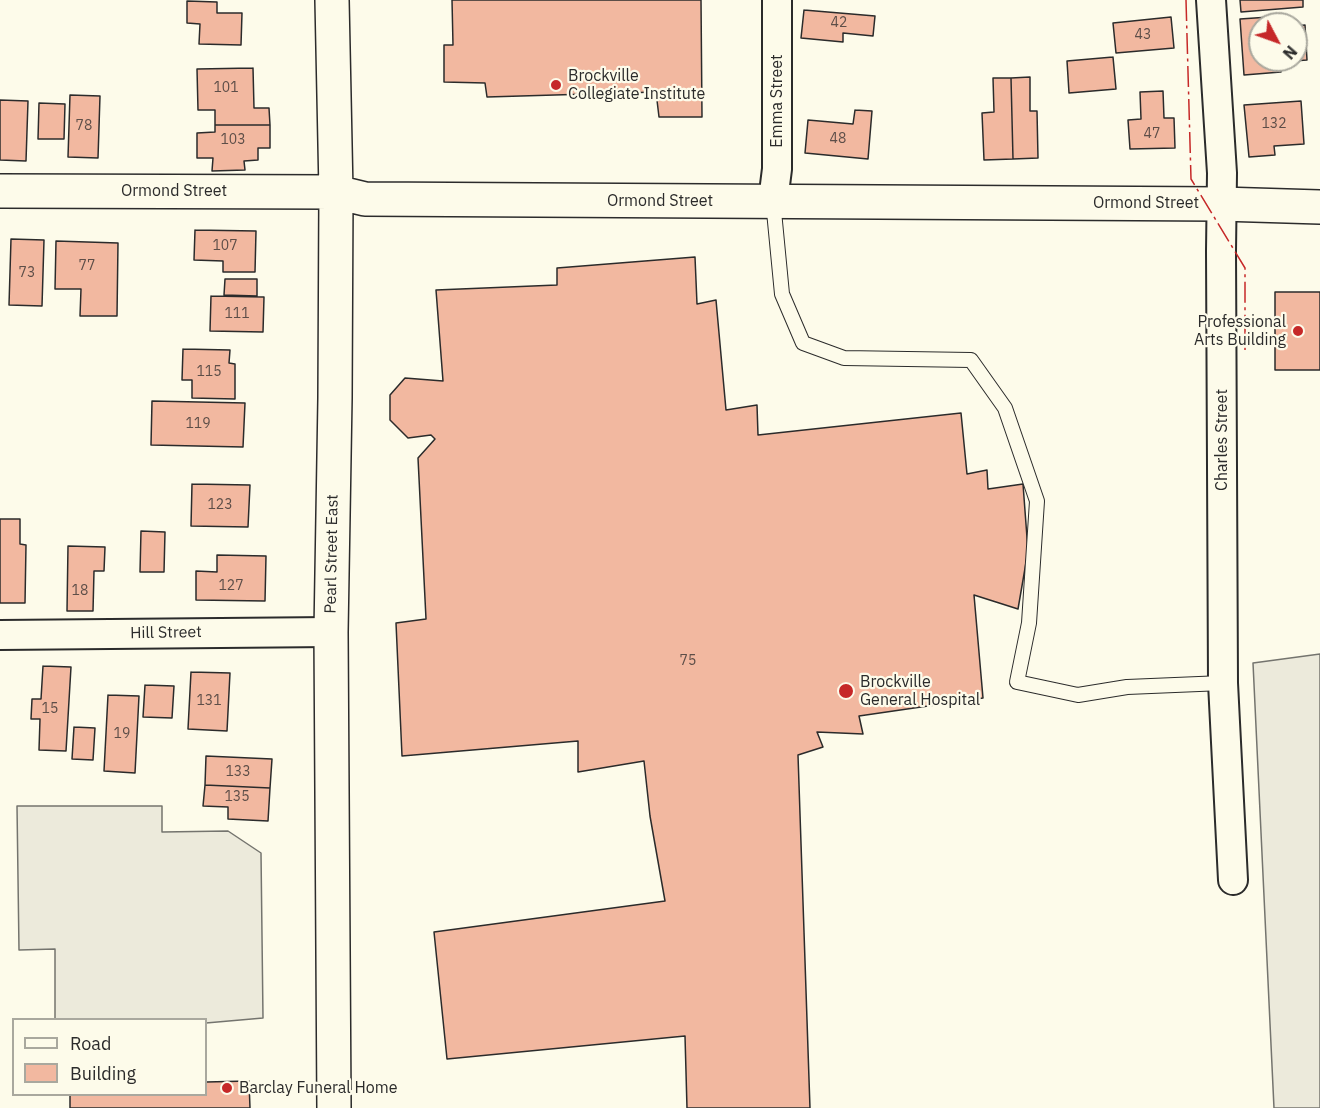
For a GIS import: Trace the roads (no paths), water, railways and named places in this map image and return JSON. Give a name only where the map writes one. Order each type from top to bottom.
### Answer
[{"type":"street","name":"Pearl Street East","points":[[332,0],[336,192],[331,632],[334,1108]]},
{"type":"street","name":"Emma Street","points":[[774,201],[777,169],[777,0]]},
{"type":"street","name":"Charles Street","points":[[1211,0],[1222,173],[1223,683],[1233,880]]},
{"type":"street","name":"Ormond Street","points":[[0,191],[336,192],[365,199],[1221,204],[1320,207]]},
{"type":"street","name":"Hill Street","points":[[0,635],[331,632]]},
{"type":"lane","points":[[774,201],[782,294],[803,343],[844,358],[971,360],[1005,408],[1037,501],[1029,623],[1017,682],[1077,695],[1127,687],[1223,683]]},
{"type":"place","name":"Brockville Collegiate Institute","points":[[556,85]]},
{"type":"place","name":"Professional Arts Building","points":[[1298,331]]},
{"type":"place","name":"Brockville General Hospital","points":[[846,691]]},
{"type":"place","name":"Barclay Funeral Home","points":[[227,1088]]}]
